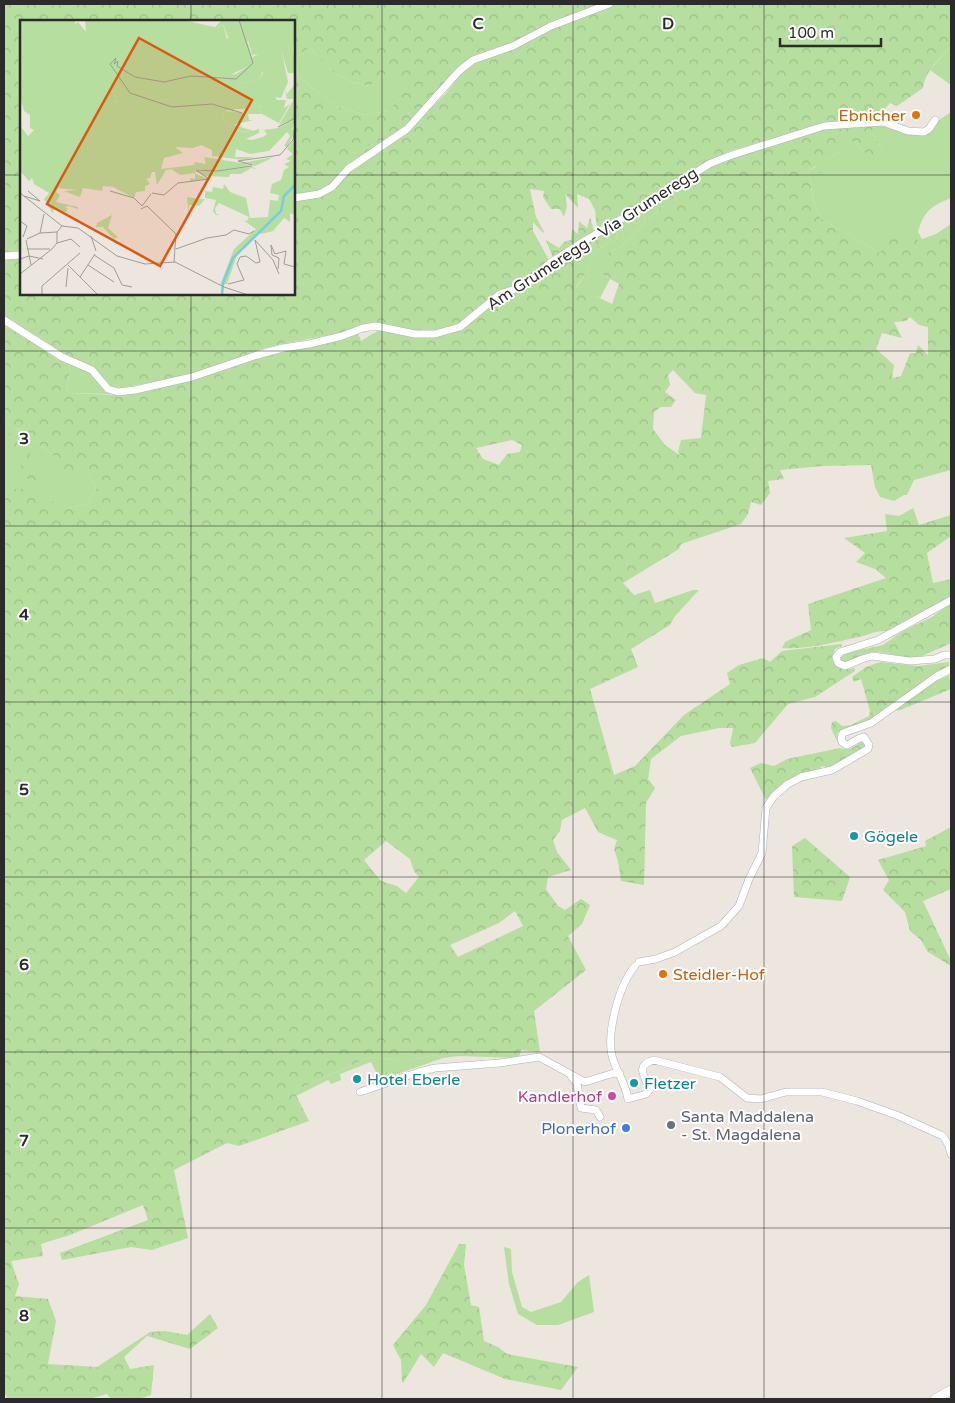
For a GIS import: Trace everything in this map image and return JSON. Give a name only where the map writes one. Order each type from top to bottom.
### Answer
[{"type":"street","points":[[295,198],[319,194],[332,186],[348,169],[407,129],[459,71],[473,60],[513,46],[551,26],[609,4]]},
{"type":"street","name":"Am Grumeregg - Via Grumeregg","points":[[4,320],[62,357],[92,370],[108,389],[118,392],[192,378],[257,355],[325,340],[362,328],[376,326],[415,334],[435,334],[460,327],[500,294],[524,286],[550,263],[655,200],[709,164],[824,126],[883,122],[908,131],[924,132],[929,129],[935,120]]},
{"type":"street","points":[[4,256],[20,255]]},
{"type":"street","points":[[951,600],[878,640],[840,652],[836,657],[838,663],[845,666],[862,658],[872,656],[910,661],[935,658],[944,654],[951,655]]},
{"type":"street","points":[[951,669],[937,676],[871,723],[843,733],[842,742],[847,745],[852,744],[859,738],[864,737],[869,745],[868,749],[832,770],[809,774],[794,780],[770,801],[766,808],[762,853],[749,879],[739,906],[721,926],[675,952],[637,964],[628,974],[612,1021],[610,1034],[610,1048],[614,1063],[625,1086],[628,1099],[646,1094],[650,1089],[642,1073],[646,1062],[654,1060],[720,1077],[748,1098],[761,1099],[786,1092],[822,1092],[873,1107],[899,1116],[943,1136],[951,1154]]},
{"type":"street","points":[[360,1092],[427,1070],[539,1058],[585,1082],[614,1073],[620,1074]]},
{"type":"street","points":[[571,1074],[578,1085],[580,1106],[596,1110],[600,1117]]},
{"type":"street","points":[[935,1399],[951,1390]]},
{"type":"green space","points":[[4,4],[600,4],[472,58],[405,128],[346,167],[329,185],[317,192],[295,195],[295,20],[20,20],[20,251],[4,252]],"holes":[[[310,47],[322,62],[343,78],[359,84],[369,86],[387,73],[402,78],[402,97],[387,111],[364,115],[336,106],[298,77],[296,57]]]},
{"type":"green space","points":[[616,4],[951,4],[951,46],[930,71],[923,88],[897,106],[890,103],[876,118],[822,124],[730,151],[708,161],[653,197],[597,228],[595,210],[589,199],[577,194],[578,208],[565,194],[567,206],[564,217],[560,209],[551,209],[543,197],[544,191],[530,189],[536,217],[544,232],[533,222],[533,231],[549,260],[522,284],[498,292],[459,324],[435,331],[415,331],[378,324],[361,325],[341,333],[259,350],[191,375],[121,388],[109,386],[4,316],[4,259],[20,258],[20,295],[295,295],[295,201],[320,197],[350,170],[408,132],[447,92],[462,73],[476,63],[552,29]]},
{"type":"green space","points":[[951,46],[951,85],[930,70]]},
{"type":"green space","points":[[310,47],[322,62],[335,73],[359,84],[369,86],[387,73],[403,78],[402,97],[387,111],[364,115],[336,106],[298,77],[296,57]]},
{"type":"green space","points":[[951,112],[951,198],[929,210],[918,232],[922,239],[936,234],[951,224],[951,230],[921,246],[880,253],[820,218],[814,202],[808,171],[854,141],[865,153],[883,151],[872,132],[874,125],[884,125],[903,133],[933,128],[939,120]]},
{"type":"green space","points":[[874,125],[872,132],[883,151],[880,156],[865,153],[854,141],[823,163],[824,172],[820,173],[816,166],[808,171],[814,202],[820,218],[880,253],[890,238],[912,232],[921,245],[951,230],[951,470],[914,480],[907,495],[894,501],[880,497],[875,487],[871,465],[823,466],[780,470],[784,479],[768,481],[770,493],[761,505],[751,502],[748,514],[741,524],[681,544],[679,549],[623,583],[634,595],[650,590],[655,603],[693,590],[699,590],[675,616],[670,625],[631,649],[638,667],[590,689],[614,775],[635,766],[684,715],[730,684],[727,673],[739,665],[763,658],[770,662],[782,651],[841,644],[842,646],[835,649],[835,662],[841,668],[854,668],[855,671],[815,697],[788,704],[755,743],[732,747],[730,744],[733,728],[719,728],[681,736],[651,759],[648,779],[655,788],[646,803],[644,885],[621,881],[614,849],[617,840],[598,832],[585,808],[562,820],[560,831],[553,840],[557,852],[571,870],[548,877],[546,889],[558,906],[565,910],[581,899],[590,905],[582,924],[568,936],[586,970],[534,1011],[540,1052],[521,1050],[519,1058],[459,1056],[443,1058],[435,1055],[404,1061],[370,1057],[294,1091],[309,1121],[239,1146],[227,1143],[174,1170],[188,1238],[152,1250],[131,1247],[62,1260],[60,1253],[148,1220],[143,1205],[70,1235],[41,1244],[43,1256],[11,1261],[19,1284],[15,1296],[48,1299],[56,1321],[48,1364],[97,1367],[150,1332],[165,1331],[187,1335],[210,1314],[218,1328],[190,1349],[147,1336],[124,1357],[130,1369],[154,1365],[151,1395],[139,1399],[111,1399],[107,1394],[89,1399],[6,1399],[7,1396],[4,1395],[4,490],[22,489],[69,508],[87,504],[97,488],[87,474],[65,475],[59,460],[25,434],[4,421],[4,323],[70,364],[67,393],[117,395],[259,356],[358,333],[361,341],[379,330],[415,337],[461,329],[489,305],[619,224],[616,239],[596,250],[585,275],[576,287],[612,304],[619,284],[602,274],[598,268],[603,255],[621,247],[662,206],[660,200],[674,189],[711,166],[731,158],[824,129]],"holes":[[[910,317],[919,325],[928,327],[928,355],[918,345],[916,353],[910,353],[901,376],[892,378],[894,365],[876,349],[882,333],[902,338],[894,322],[906,321]],[[673,370],[695,393],[706,395],[701,438],[681,440],[678,452],[681,456],[665,445],[653,429],[654,412],[661,407],[671,407],[676,400],[665,392],[670,385],[668,375]],[[512,440],[522,445],[520,452],[507,454],[499,465],[483,459],[476,448]],[[386,841],[410,859],[414,871],[419,877],[406,893],[397,886],[381,881],[364,860]],[[515,911],[523,926],[458,957],[450,945],[499,923]]]},
{"type":"green space","points":[[660,200],[662,206],[621,247],[603,255],[602,274],[610,279],[600,298],[576,288],[585,275],[596,250],[616,239],[619,224]]},
{"type":"green space","points":[[590,217],[594,231],[553,258],[546,240],[559,248],[564,242],[571,240],[572,229],[578,234],[579,221],[587,228]]},
{"type":"green space","points":[[70,364],[90,372],[110,394],[67,393]]},
{"type":"green space","points":[[4,421],[25,434],[59,460],[87,474],[97,488],[87,504],[69,508],[22,490],[4,490]]},
{"type":"green space","points":[[7,432],[29,449],[32,460],[51,479],[56,491],[26,478]]},
{"type":"green space","points":[[913,508],[919,525],[951,515],[951,536],[927,553],[933,583],[951,579],[951,597],[889,631],[875,632],[818,646],[782,648],[785,642],[811,630],[808,604],[886,578],[875,569],[856,562],[865,553],[844,538],[887,531],[885,514],[899,516]]},
{"type":"green space","points":[[951,603],[951,643],[920,657],[904,657],[879,652],[846,662],[841,660],[841,657],[846,653],[883,645],[903,631],[932,617]]},
{"type":"green space","points":[[880,662],[918,666],[949,662],[949,667],[890,704],[871,720],[838,732],[838,743],[831,728],[832,722],[836,721],[842,726],[851,725],[869,716],[870,711],[861,679],[854,682],[852,677],[866,667]]},
{"type":"green space","points":[[949,675],[951,689],[898,711],[896,708],[936,681]]},
{"type":"green space","points":[[860,742],[865,743],[865,747],[831,768],[820,767],[821,770],[805,773],[790,779],[766,800],[750,768],[761,763],[774,766],[787,759],[840,748],[851,748]]},
{"type":"green space","points":[[951,827],[951,889],[923,901],[951,961],[951,966],[928,952],[921,940],[910,931],[905,912],[883,890],[889,880],[878,860],[926,846],[925,841]]},
{"type":"green space","points":[[805,838],[850,877],[842,901],[794,897],[792,846]]},
{"type":"green space","points":[[435,1055],[443,1058],[380,1080],[371,1062],[340,1074],[341,1080],[331,1084],[328,1080],[296,1096],[294,1091],[370,1057],[404,1061]]},
{"type":"green space","points":[[459,1244],[466,1244],[464,1265],[471,1305],[479,1307],[484,1341],[498,1347],[507,1354],[578,1367],[561,1390],[505,1379],[443,1353],[434,1367],[421,1354],[403,1383],[401,1360],[393,1345],[426,1305]]},
{"type":"green space","points":[[504,1247],[511,1249],[512,1272],[522,1307],[531,1312],[561,1302],[578,1282],[589,1275],[594,1312],[558,1325],[537,1325],[518,1314],[509,1284]]},
{"type":"place","name":"Ebnicher","points":[[916,115]]},
{"type":"place","name":"Gögele","points":[[854,836]]},
{"type":"place","name":"Steidler-Hof","points":[[663,974]]},
{"type":"place","name":"Hotel Eberle","points":[[357,1079]]},
{"type":"place","name":"Fletzer","points":[[634,1083]]},
{"type":"place","name":"Kandlerhof","points":[[612,1096]]},
{"type":"place","name":"Santa Maddalena - St. Magdalena","points":[[671,1125]]},
{"type":"place","name":"Plonerhof","points":[[626,1128]]}]
